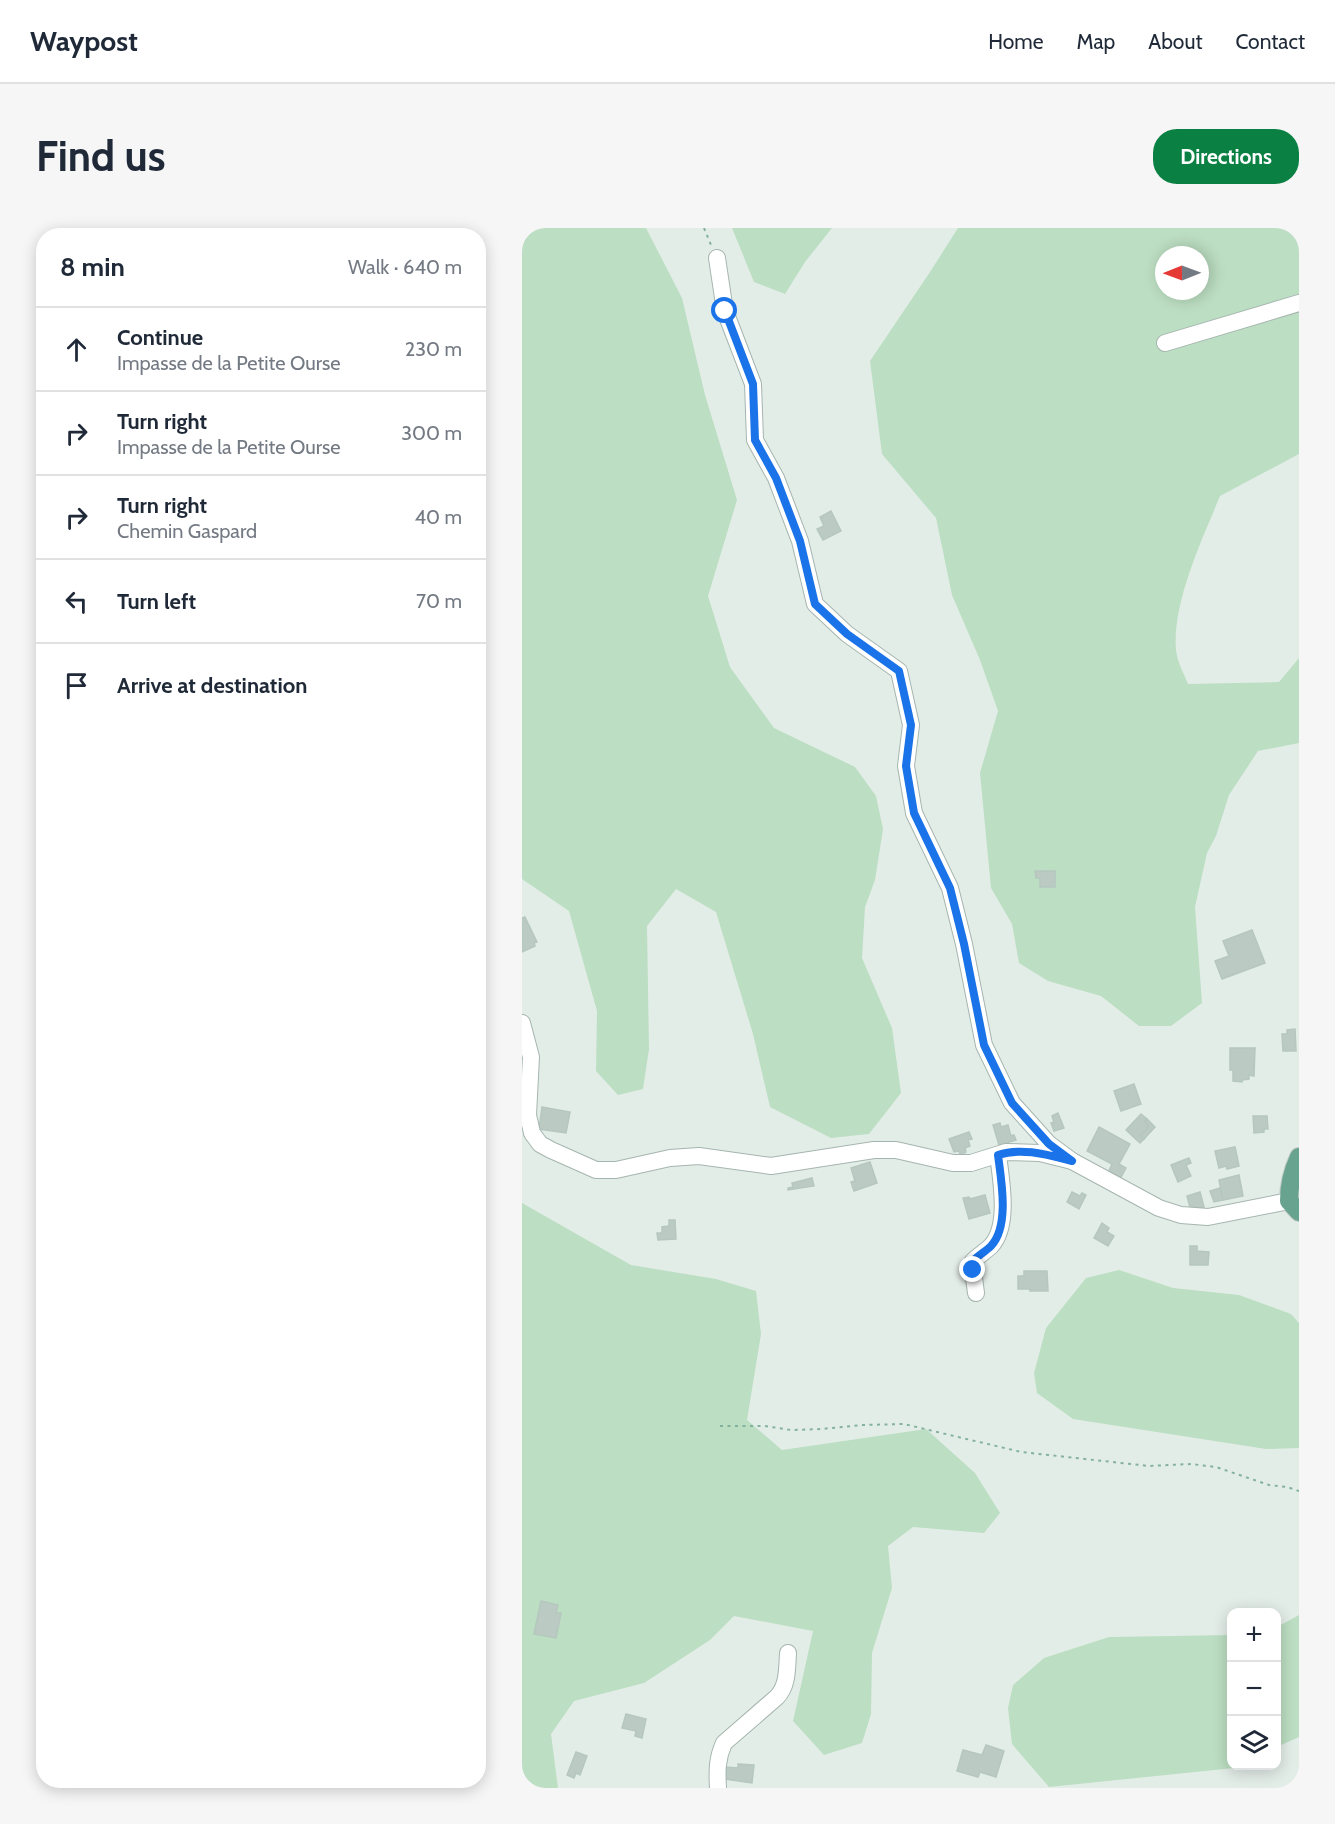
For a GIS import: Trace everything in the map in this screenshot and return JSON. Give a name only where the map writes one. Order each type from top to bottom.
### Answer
[{"type":"main road","points":[[1294,1207],[1289,1185],[1299,1157]]},
{"type":"street","points":[[717,258],[725,311],[753,384],[755,440],[776,478],[800,541],[815,604],[847,634],[899,671],[911,725],[906,766],[914,813],[950,888],[964,944],[984,1045],[1012,1103],[1049,1144],[1072,1161],[1159,1208],[1181,1215],[1208,1216],[1294,1207]]},
{"type":"street","points":[[1165,343],[1299,303]]},
{"type":"street","points":[[522,1023],[531,1057],[528,1115],[532,1133],[540,1144],[596,1170],[616,1170],[670,1158],[699,1156],[771,1166],[874,1150],[896,1149],[953,1163],[971,1163],[1006,1152],[1040,1152],[1072,1161]]},
{"type":"street","points":[[976,1293],[973,1261],[992,1246],[1001,1227],[1003,1192],[998,1155]]},
{"type":"street","points":[[718,1788],[717,1763],[724,1743],[777,1698],[782,1691],[785,1685],[788,1653]]},
{"type":"path","points":[[704,228],[717,258]]},
{"type":"path","points":[[720,1426],[765,1426],[801,1430],[904,1424],[1021,1452],[1149,1466],[1191,1464],[1216,1467],[1269,1485],[1299,1491]]},
{"type":"green space","points":[[522,228],[646,228],[682,298],[705,395],[737,500],[708,596],[730,667],[774,728],[855,767],[876,796],[883,829],[875,880],[865,907],[862,958],[892,1028],[901,1093],[869,1134],[831,1138],[770,1107],[753,1034],[716,912],[676,889],[647,926],[649,1049],[643,1089],[618,1095],[596,1071],[597,1011],[569,911],[522,879]]},
{"type":"green space","points":[[732,228],[832,228],[805,262],[785,294],[754,282]]},
{"type":"green space","points":[[958,228],[1299,228],[1299,454],[1220,496],[1183,592],[1176,632],[1176,650],[1188,684],[1279,682],[1299,658],[1299,743],[1258,751],[1229,795],[1216,836],[1207,853],[1195,907],[1202,1003],[1171,1026],[1139,1026],[1101,996],[1048,981],[1019,963],[1012,924],[991,888],[980,773],[998,711],[980,660],[952,595],[936,518],[882,454],[870,361]]},
{"type":"green space","points":[[522,1203],[631,1265],[716,1279],[756,1291],[761,1334],[747,1420],[782,1450],[926,1429],[975,1473],[1000,1513],[984,1533],[913,1527],[888,1546],[892,1588],[872,1653],[871,1714],[862,1743],[824,1755],[793,1721],[813,1631],[734,1616],[710,1640],[644,1683],[574,1701],[551,1734],[558,1788],[522,1788]]},
{"type":"green space","points":[[1119,1270],[1173,1288],[1239,1295],[1291,1314],[1299,1323],[1299,1448],[1266,1449],[1073,1419],[1037,1393],[1034,1373],[1046,1328],[1086,1278]]},
{"type":"green space","points":[[1299,1615],[1299,1737],[1281,1745],[1281,1662],[1281,1625]]},
{"type":"green space","points":[[1227,1635],[1227,1769],[1049,1787],[1012,1744],[1008,1708],[1013,1685],[1044,1658],[1109,1637]]},
{"type":"building","points":[[831,511],[841,531],[823,540],[817,529],[824,526],[820,517]]},
{"type":"building","points":[[1035,871],[1055,871],[1055,887],[1040,887],[1040,878],[1036,878]]},
{"type":"building","points":[[525,917],[537,942],[534,943],[535,946],[522,952],[522,918]]},
{"type":"building","points":[[1252,930],[1265,963],[1222,979],[1215,961],[1229,956],[1223,941]]},
{"type":"building","points":[[1295,1029],[1296,1051],[1283,1051],[1282,1034],[1287,1034],[1287,1030]]},
{"type":"building","points":[[1230,1048],[1255,1048],[1254,1076],[1249,1075],[1249,1079],[1242,1080],[1242,1082],[1233,1081],[1233,1070],[1230,1070]]},
{"type":"building","points":[[1134,1084],[1141,1104],[1121,1111],[1114,1091]]},
{"type":"building","points":[[542,1107],[570,1112],[566,1133],[539,1129]]},
{"type":"building","points":[[1058,1113],[1064,1128],[1054,1131],[1051,1123],[1054,1122],[1052,1116]]},
{"type":"building","points":[[1141,1114],[1147,1119],[1145,1122],[1149,1126],[1140,1136],[1144,1139],[1140,1143],[1126,1130]]},
{"type":"building","points":[[1253,1116],[1267,1116],[1268,1129],[1254,1133]]},
{"type":"building","points":[[1147,1119],[1155,1127],[1144,1139],[1140,1136],[1149,1126],[1145,1122]]},
{"type":"building","points":[[1000,1123],[1001,1127],[1008,1125],[1011,1136],[1014,1135],[1016,1140],[999,1145],[993,1125]]},
{"type":"building","points":[[1099,1127],[1130,1144],[1119,1164],[1126,1168],[1120,1179],[1108,1173],[1112,1164],[1087,1151]]},
{"type":"building","points":[[969,1132],[972,1139],[968,1140],[970,1146],[965,1148],[966,1152],[960,1155],[959,1151],[954,1152],[949,1139]]},
{"type":"building","points":[[1235,1147],[1239,1166],[1219,1168],[1215,1151]]},
{"type":"building","points":[[1189,1158],[1191,1163],[1186,1165],[1191,1176],[1178,1182],[1171,1165]]},
{"type":"building","points":[[870,1162],[877,1183],[854,1191],[851,1182],[855,1181],[851,1168]]},
{"type":"building","points":[[1239,1175],[1243,1196],[1223,1200],[1219,1180]]},
{"type":"building","points":[[812,1178],[814,1186],[788,1190],[793,1187],[792,1183]]},
{"type":"building","points":[[1220,1188],[1223,1200],[1214,1202],[1210,1191]]},
{"type":"building","points":[[1072,1192],[1080,1196],[1082,1193],[1086,1195],[1079,1209],[1067,1202]]},
{"type":"building","points":[[1200,1192],[1204,1207],[1191,1211],[1187,1196]]},
{"type":"building","points":[[985,1195],[990,1213],[969,1219],[963,1198],[969,1197],[970,1199]]},
{"type":"building","points":[[669,1220],[675,1220],[676,1239],[658,1240],[657,1233],[662,1233],[662,1227],[669,1226]]},
{"type":"building","points":[[1102,1223],[1109,1228],[1107,1232],[1114,1236],[1108,1246],[1094,1238]]},
{"type":"building","points":[[1190,1246],[1197,1246],[1197,1251],[1209,1252],[1208,1265],[1190,1265]]},
{"type":"building","points":[[1024,1271],[1047,1271],[1048,1291],[1018,1289],[1018,1276],[1024,1276]]},
{"type":"building","points":[[541,1601],[558,1605],[556,1613],[561,1613],[556,1638],[534,1634]]},
{"type":"building","points":[[626,1714],[646,1719],[642,1738],[635,1736],[636,1731],[622,1728]]},
{"type":"building","points":[[986,1745],[1004,1751],[996,1777],[980,1772],[978,1777],[957,1771],[963,1750],[982,1755]]},
{"type":"building","points":[[576,1752],[587,1756],[580,1775],[576,1773],[574,1778],[567,1775]]},
{"type":"building","points":[[738,1764],[754,1765],[752,1783],[725,1779],[726,1767],[738,1768]]},
{"type":"route","points":[[725,311],[753,384],[755,440],[776,478],[800,541],[815,604],[847,634],[899,671],[911,725],[906,766],[914,813],[950,888],[964,944],[984,1045],[1012,1103],[1049,1144],[1072,1161],[1040,1152],[1006,1152],[998,1155],[1003,1192],[1001,1227],[992,1246],[973,1261],[973,1270]]}]
